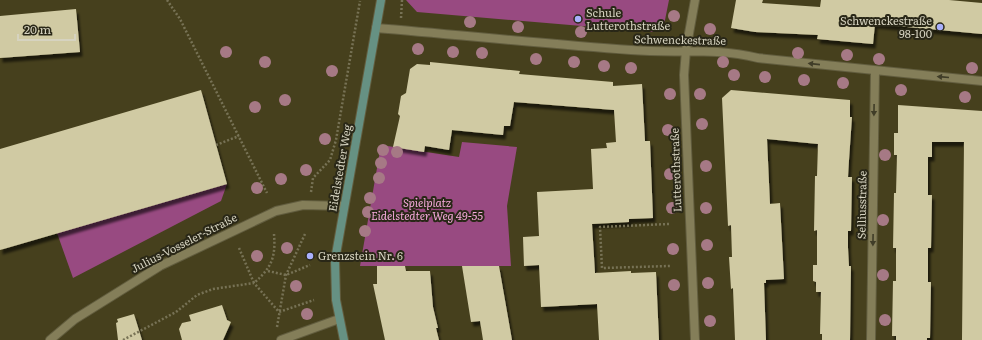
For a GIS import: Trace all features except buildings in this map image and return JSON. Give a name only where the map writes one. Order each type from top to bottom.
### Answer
[{"type":"street","name":"Eidelstedter Weg","points":[[344,340],[339,319],[334,279],[335,260],[381,0]]},
{"type":"street","name":"Lutterothstraße","points":[[695,0],[686,50],[684,81],[695,340]]},
{"type":"street","name":"Schwenckestraße","points":[[376,28],[633,51],[686,50],[738,53],[758,58],[982,81]]},
{"type":"street","name":"Selliusstraße","points":[[871,340],[875,71]]},
{"type":"street","name":"Julius-Vosseler-Straße","points":[[50,340],[75,319],[160,266],[276,211],[302,205],[344,206]]},
{"type":"street","points":[[279,336],[339,319]]},
{"type":"path","points":[[168,0],[180,18],[267,193]]},
{"type":"path","points":[[401,18],[402,0]]},
{"type":"path","points":[[312,185],[313,178],[330,160],[336,140],[360,1]]},
{"type":"path","points":[[216,145],[239,136]]},
{"type":"path","points":[[669,224],[600,227],[602,268],[670,266]]},
{"type":"path","points":[[123,340],[176,312],[197,295],[213,289],[254,283],[268,271],[275,249],[274,234]]},
{"type":"path","points":[[279,336],[279,312],[286,275],[305,234]]},
{"type":"path","points":[[239,248],[254,283],[279,312]]},
{"type":"path","points":[[268,271],[286,275],[310,265]]},
{"type":"path","points":[[279,312],[314,300]]},
{"type":"green space","name":"Schule Lutterothstraße","points":[[406,0],[669,0],[664,25],[653,32],[417,12]]},
{"type":"green space","name":"Spielplatz Eidelstedter Weg 49-55","points":[[462,142],[517,147],[507,206],[511,266],[360,266],[381,145],[459,157]]},
{"type":"green space","points":[[227,184],[221,201],[73,278],[57,233]]},
{"type":"place","name":"Schule Lutterothstraße","points":[[578,19]]},
{"type":"place","name":"Schwenckestraße 98-100","points":[[940,27]]},
{"type":"place","name":"Grenzstein Nr. 6","points":[[310,256]]}]
